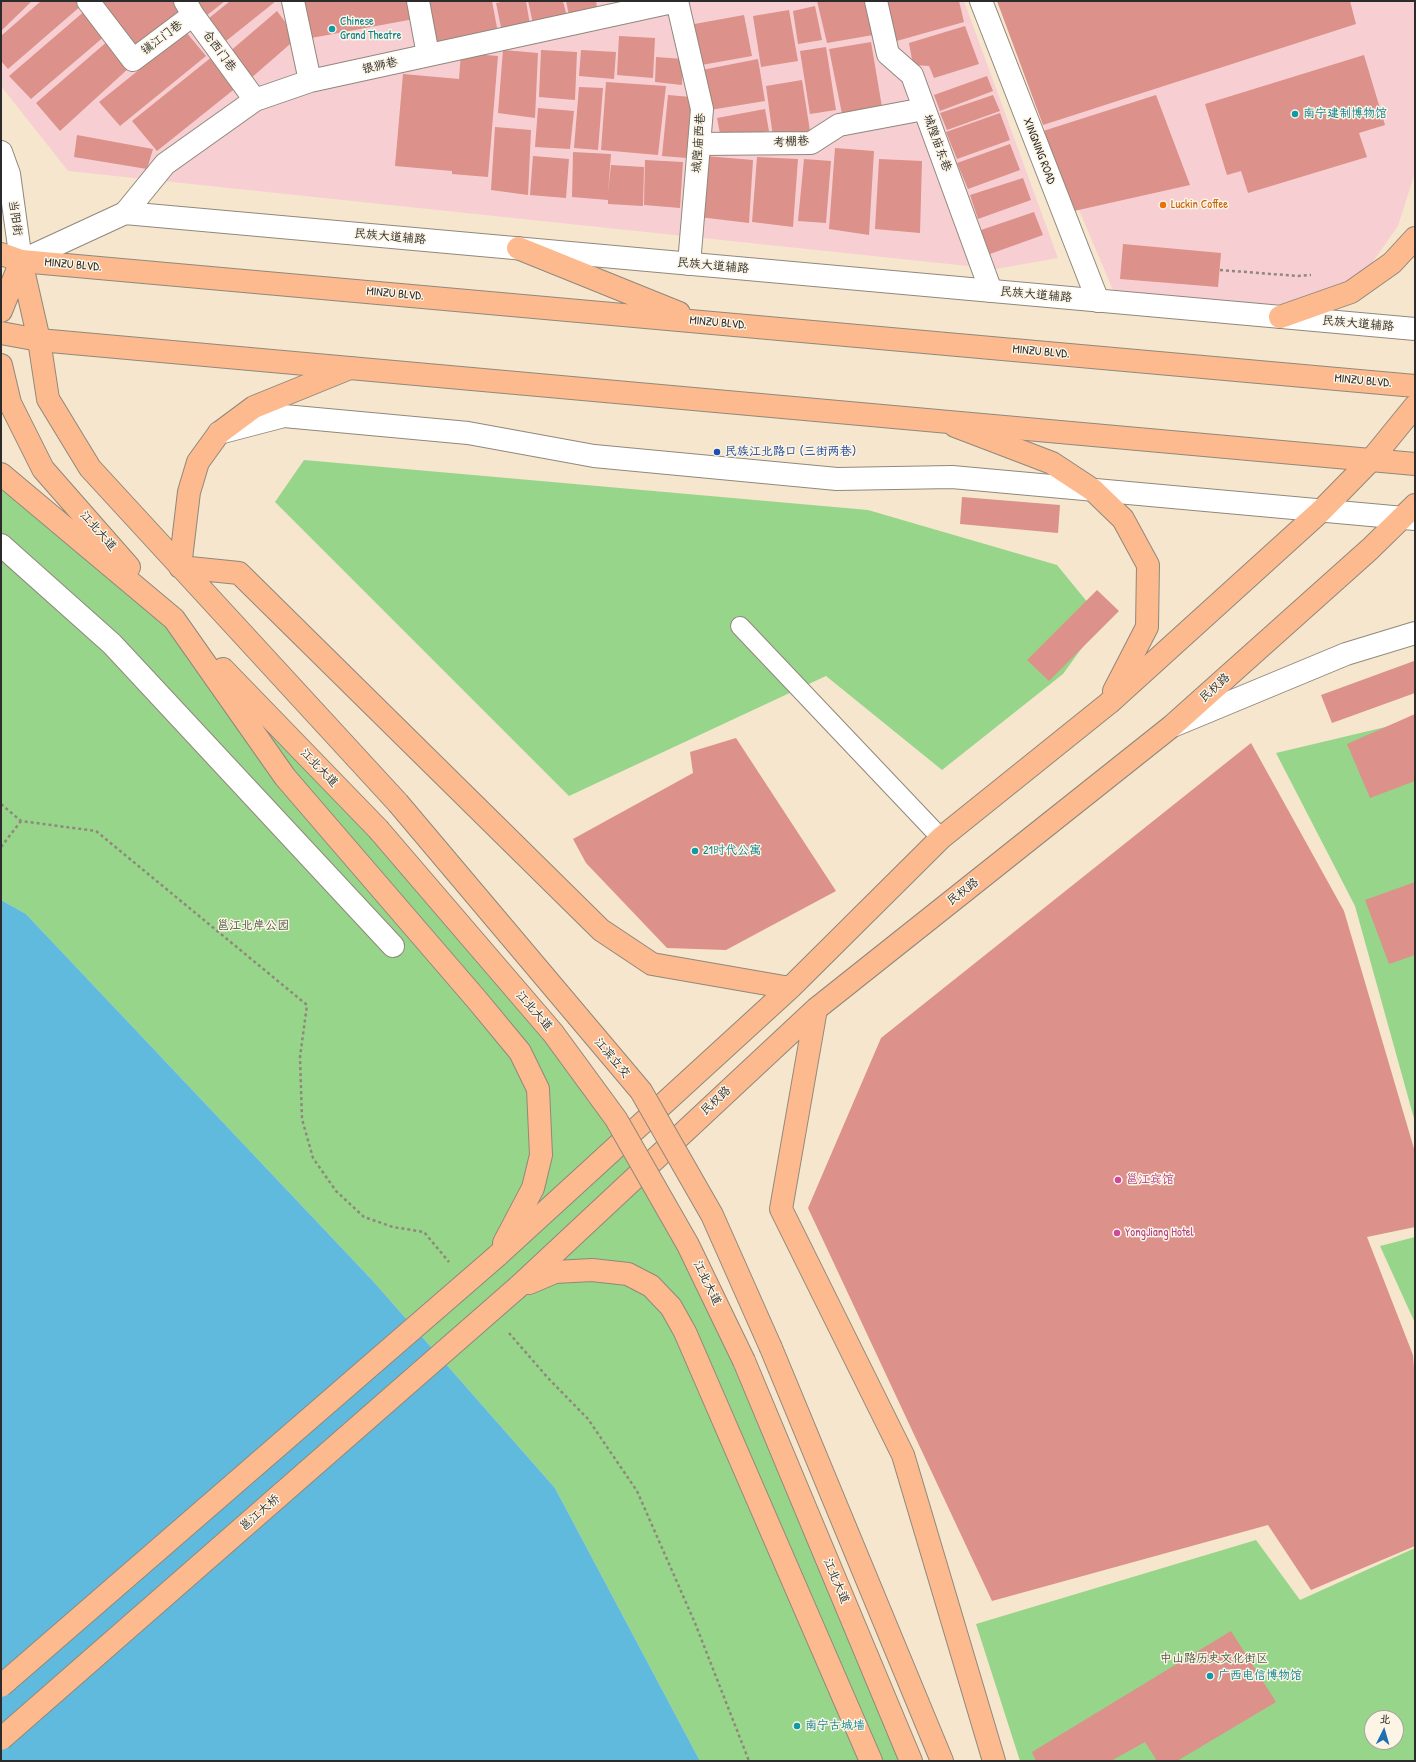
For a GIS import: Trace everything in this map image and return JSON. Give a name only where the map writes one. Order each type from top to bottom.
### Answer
[{"type":"main road","points":[[1280,317],[1351,292],[1392,263],[1415,238]]},
{"type":"main road","points":[[518,248],[700,322]]},
{"type":"main road","points":[[1,254],[21,261]]},
{"type":"main road","points":[[1,311],[21,261]]},
{"type":"main road","points":[[21,261],[38,340],[48,400],[90,468],[180,567],[239,573],[601,930],[652,964],[790,988]]},
{"type":"main road","name":"MINZU BLVD.","points":[[21,261],[1415,386]]},
{"type":"main road","points":[[1,333],[38,340],[1415,464]]},
{"type":"main road","name":"江北大道","points":[[1,365],[10,403],[43,469],[174,619],[378,829],[553,1033],[616,1119],[688,1245],[744,1361],[911,1761]]},
{"type":"main road","points":[[180,567],[189,492],[198,462],[219,433],[254,407],[350,368]]},
{"type":"main road","points":[[1,1686],[497,1256],[790,988],[941,838],[1109,703],[1322,510],[1371,460],[1415,406]]},
{"type":"main road","points":[[944,422],[1052,463],[1094,490],[1123,519],[1148,565],[1148,627],[1109,703]]},
{"type":"main road","points":[[1,474],[174,619],[285,777],[520,1052],[538,1089],[541,1155],[533,1188],[497,1256]]},
{"type":"main road","name":"民权路","points":[[518,1287],[816,1009],[1172,726],[1411,514]]},
{"type":"main road","name":"江滨立交","points":[[180,567],[398,803],[640,1092],[712,1215],[771,1348],[942,1761]]},
{"type":"main road","points":[[816,1009],[781,1209],[903,1454],[994,1761]]},
{"type":"main road","points":[[518,1287],[555,1272],[592,1270],[628,1274],[651,1286],[671,1307],[685,1332],[871,1761]]},
{"type":"main road","name":"邕江大桥","points":[[1,1739],[518,1287]]},
{"type":"street","name":"镇江门巷","points":[[88,1],[133,60],[189,8]]},
{"type":"street","points":[[293,1],[310,81]]},
{"type":"street","points":[[418,1],[428,55]]},
{"type":"street","name":"银狮巷","points":[[125,213],[165,164],[255,100],[310,81],[428,55],[617,7],[677,1]]},
{"type":"street","name":"城隍庙西巷","points":[[677,1],[702,109],[690,264]]},
{"type":"street","name":"城隍庙东巷","points":[[876,1],[888,54],[912,75],[991,291]]},
{"type":"street","name":"XINGNING ROAD","points":[[981,1],[1098,300]]},
{"type":"street","name":"仓西门巷","points":[[189,8],[255,100]]},
{"type":"street","name":"考棚巷","points":[[699,144],[812,143],[839,125],[924,109]]},
{"type":"street","name":"当阳街","points":[[1,152],[9,174],[21,261]]},
{"type":"street","name":"民族大道辅路","points":[[21,261],[125,213],[1415,329]]},
{"type":"street","points":[[219,433],[284,416],[468,433],[594,456],[837,479],[952,477],[1322,510],[1411,514]]},
{"type":"street","points":[[1,545],[112,644],[393,946]]},
{"type":"street","points":[[1172,726],[1346,654],[1415,633]]},
{"type":"lane","points":[[740,626],[941,838]]},
{"type":"path","points":[[1220,270],[1298,276],[1314,274]]},
{"type":"path","points":[[1,804],[21,821],[96,831]]},
{"type":"path","points":[[1,847],[21,821]]},
{"type":"shaded area","points":[[1,1],[964,1],[1058,258],[996,269],[68,171],[1,86]]},
{"type":"shaded area","points":[[997,1],[1415,1],[1415,173],[1398,226],[1367,270],[1321,295],[1269,312],[1118,302],[1043,125]]},
{"type":"green space","points":[[304,460],[868,510],[1057,565],[1102,620],[1063,674],[942,770],[826,676],[569,796],[275,502]]},
{"type":"green space","name":"邕江北岸公园","points":[[1,474],[174,619],[553,1033],[688,1245],[911,1761],[700,1761],[555,1488],[373,1281],[26,914],[1,900]]},
{"type":"green space","points":[[1415,720],[1415,1122],[1355,906],[1276,753]]},
{"type":"green space","points":[[1415,1237],[1415,1323],[1380,1246]]},
{"type":"green space","name":"中山路历史文化街区","points":[[1256,1540],[1300,1600],[1415,1548],[1415,1761],[1020,1761],[976,1624]]},
{"type":"water","points":[[1,900],[26,914],[373,1281],[555,1488],[700,1761],[1,1761]]},
{"type":"building","points":[[1,1],[32,1],[1,31]]},
{"type":"building","points":[[41,1],[79,1],[82,5],[8,69],[1,61],[1,36]]},
{"type":"building","points":[[96,1],[174,1],[185,16],[134,55]]},
{"type":"building","points":[[193,1],[225,1],[206,16]]},
{"type":"building","points":[[230,1],[276,1],[221,45],[203,23]]},
{"type":"building","name":"Chinese Grand Theatre","points":[[299,1],[411,1],[414,19],[306,39]]},
{"type":"building","points":[[429,1],[492,1],[498,33],[432,50]]},
{"type":"building","points":[[506,1],[526,1],[530,25],[502,32],[496,3]]},
{"type":"building","points":[[528,1],[563,1],[568,21],[534,28]]},
{"type":"building","points":[[566,1],[596,1],[598,13],[570,20]]},
{"type":"building","points":[[817,1],[866,1],[873,35],[827,43]]},
{"type":"building","points":[[886,1],[959,1],[964,22],[893,42]]},
{"type":"building","points":[[997,1],[1350,1],[1356,24],[1043,125]]},
{"type":"building","points":[[815,6],[822,40],[798,44],[793,11]]},
{"type":"building","points":[[87,9],[106,35],[31,99],[9,76]]},
{"type":"building","points":[[789,10],[798,61],[761,67],[753,16]]},
{"type":"building","points":[[277,11],[297,38],[250,79],[228,53]]},
{"type":"building","points":[[744,15],[752,56],[696,66],[689,25]]},
{"type":"building","points":[[965,26],[979,64],[934,78],[929,66],[913,65],[909,43]]},
{"type":"building","points":[[186,32],[206,56],[120,126],[99,102]]},
{"type":"building","points":[[619,36],[655,38],[653,78],[617,75]]},
{"type":"building","points":[[109,40],[130,67],[60,131],[36,103]]},
{"type":"building","points":[[871,42],[882,107],[842,114],[829,49]]},
{"type":"building","points":[[826,47],[836,110],[810,114],[800,51]]},
{"type":"building","points":[[503,50],[538,53],[535,118],[498,113]]},
{"type":"building","points":[[541,50],[577,52],[575,100],[539,97]]},
{"type":"building","points":[[581,50],[616,52],[614,79],[579,76]]},
{"type":"building","points":[[461,53],[498,56],[488,177],[452,174],[452,171],[395,166],[403,74],[459,79]]},
{"type":"building","name":"南宁建制博物馆","points":[[1364,55],[1385,125],[1359,133],[1367,157],[1248,193],[1241,171],[1227,175],[1205,104]]},
{"type":"building","points":[[213,56],[237,87],[157,151],[132,121]]},
{"type":"building","points":[[656,57],[683,59],[682,85],[655,82]]},
{"type":"building","points":[[758,59],[765,101],[710,110],[702,70]]},
{"type":"building","points":[[987,76],[993,91],[940,111],[934,95]]},
{"type":"building","points":[[802,80],[810,131],[773,137],[766,86]]},
{"type":"building","points":[[606,82],[666,86],[658,155],[601,150]]},
{"type":"building","points":[[579,87],[603,88],[598,150],[574,148]]},
{"type":"building","points":[[668,95],[691,97],[687,158],[662,156]]},
{"type":"building","points":[[993,95],[1000,111],[947,130],[940,113]]},
{"type":"building","points":[[1156,95],[1190,185],[1074,211],[1040,132]]},
{"type":"building","points":[[538,108],[574,111],[570,149],[535,147]]},
{"type":"building","points":[[765,109],[769,131],[721,139],[717,118]]},
{"type":"building","points":[[1000,113],[1010,140],[957,159],[946,132]]},
{"type":"building","points":[[495,127],[531,130],[528,195],[491,190]]},
{"type":"building","points":[[77,135],[153,149],[147,169],[74,157]]},
{"type":"building","points":[[1010,144],[1020,170],[968,189],[957,163]]},
{"type":"building","points":[[835,148],[874,151],[869,235],[829,229]]},
{"type":"building","points":[[573,152],[611,154],[608,193],[611,165],[644,167],[643,206],[608,204],[608,200],[572,197]]},
{"type":"building","points":[[533,156],[569,159],[566,198],[530,195]]},
{"type":"building","points":[[705,156],[753,160],[749,223],[699,217]]},
{"type":"building","points":[[757,157],[798,159],[793,227],[752,222]]},
{"type":"building","points":[[804,159],[831,161],[826,223],[798,221]]},
{"type":"building","points":[[879,159],[922,161],[920,233],[875,229]]},
{"type":"building","points":[[645,160],[683,162],[680,208],[644,205]]},
{"type":"building","points":[[1023,178],[1031,200],[978,219],[970,195]]},
{"type":"building","points":[[1034,212],[1043,235],[990,254],[981,230]]},
{"type":"building","points":[[1123,244],[1221,253],[1218,287],[1120,279]]},
{"type":"building","points":[[962,497],[1060,505],[1058,533],[960,524]]},
{"type":"building","points":[[1097,590],[1119,611],[1049,681],[1027,660]]},
{"type":"building","points":[[1414,661],[1415,693],[1332,723],[1321,695]]},
{"type":"building","points":[[1415,714],[1415,781],[1370,798],[1347,744]]},
{"type":"building","name":"21时代公寓","points":[[736,738],[836,891],[726,950],[667,948],[586,863],[573,839],[693,773],[690,752]]},
{"type":"building","name":"邕江宾馆","points":[[1251,743],[1344,911],[1415,1152],[1415,1227],[1367,1237],[1413,1355],[1415,1380],[1415,1546],[1311,1590],[1268,1525],[992,1601],[808,1208],[881,1038]]},
{"type":"building","points":[[1415,882],[1415,955],[1389,964],[1365,900]]},
{"type":"building","name":"广西电信博物馆","points":[[1231,1631],[1276,1702],[1177,1761],[1157,1761],[1145,1742],[1111,1761],[1036,1761],[1032,1752]]},
{"type":"place","name":"Chinese Grand Theatre","points":[[332,29]]},
{"type":"place","name":"南宁建制博物馆","points":[[1295,114]]},
{"type":"place","name":"Luckin Coffee","points":[[1163,205]]},
{"type":"place","name":"民族江北路口 (三街两巷)","points":[[717,452]]},
{"type":"place","name":"21时代公寓","points":[[695,851]]},
{"type":"place","name":"邕江宾馆","points":[[1118,1180]]},
{"type":"place","name":"YongJiang Hotel","points":[[1117,1233]]},
{"type":"place","name":"广西电信博物馆","points":[[1210,1676]]},
{"type":"place","name":"南宁古城墙","points":[[797,1726]]}]
